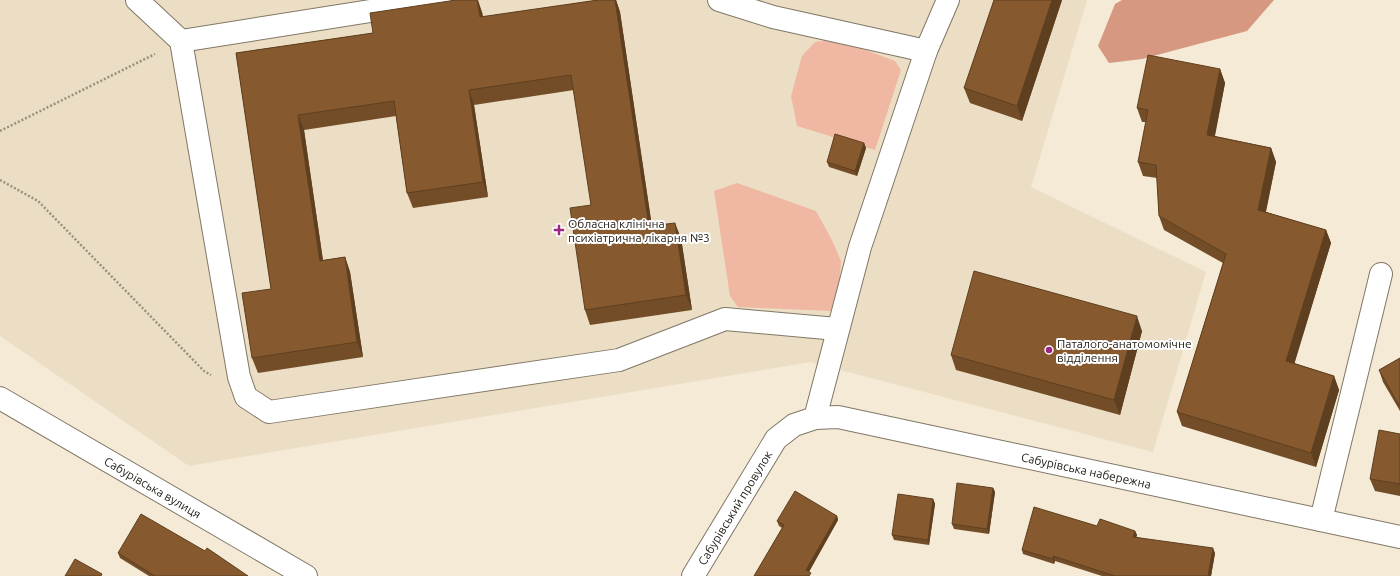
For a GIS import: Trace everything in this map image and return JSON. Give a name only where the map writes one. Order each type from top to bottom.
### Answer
[{"type":"street","points":[[137,0],[181,41],[239,377],[246,397],[269,412],[619,360],[724,319],[838,330]]},
{"type":"street","points":[[181,41],[440,0]]},
{"type":"street","points":[[718,0],[773,17],[926,51]]},
{"type":"street","points":[[815,418],[860,247],[926,51],[948,0]]},
{"type":"street","points":[[1321,520],[1381,274]]},
{"type":"street","name":"Сабурівська вулиця","points":[[0,398],[306,576]]},
{"type":"street","name":"Сабурівська набережна","points":[[776,439],[794,425],[815,418],[838,417],[1400,537]]},
{"type":"street","name":"Сабурівський провулок","points":[[693,576],[776,439]]},
{"type":"path","points":[[0,131],[181,41]]},
{"type":"path","points":[[0,180],[38,200],[204,371],[246,397]]},
{"type":"shaded area","name":"Обласна клінічна психіатрична лікарня №3","points":[[0,0],[1087,0],[1031,187],[1206,272],[1153,452],[810,362],[189,466],[0,336]]},
{"type":"shaded area","points":[[1122,0],[1274,0],[1247,31],[1142,59],[1109,63],[1098,46],[1115,4]]},
{"type":"shaded area","points":[[836,39],[895,61],[901,70],[875,150],[797,126],[791,96],[802,56],[815,42]]},
{"type":"shaded area","points":[[737,183],[816,211],[832,240],[841,261],[838,306],[830,311],[738,307],[730,296],[714,191]]},
{"type":"building","points":[[456,0],[477,0],[480,17],[598,0],[615,0],[649,226],[675,223],[686,295],[585,310],[570,208],[591,205],[571,75],[469,90],[483,182],[407,193],[394,101],[298,115],[320,261],[345,257],[357,342],[252,358],[242,293],[271,289],[236,53],[373,33],[370,13]]},
{"type":"building","points":[[994,0],[1052,0],[1017,106],[964,88]]},
{"type":"building","points":[[1148,55],[1220,69],[1207,135],[1271,148],[1258,210],[1326,230],[1286,361],[1334,376],[1311,453],[1177,412],[1226,254],[1159,216],[1156,165],[1138,162],[1148,110],[1137,108]]},
{"type":"building","points":[[835,134],[864,143],[855,171],[827,162]]},
{"type":"building","name":"Паталого-анатомомічне відділення","points":[[974,271],[1137,316],[1114,400],[951,355]]},
{"type":"building","points":[[1400,358],[1400,407],[1379,370]]},
{"type":"building","points":[[1379,430],[1400,434],[1400,484],[1370,479]]},
{"type":"building","points":[[957,483],[993,488],[987,529],[952,524]]},
{"type":"building","points":[[795,491],[837,516],[806,570],[811,573],[809,576],[754,576],[784,525],[777,521]]},
{"type":"building","points":[[898,494],[933,499],[928,540],[892,535]]},
{"type":"building","points":[[1034,507],[1097,526],[1100,519],[1135,531],[1133,537],[1213,548],[1208,576],[1115,576],[1053,556],[1053,559],[1022,550]]},
{"type":"building","points":[[141,514],[205,551],[207,548],[248,576],[155,576],[118,553]]},
{"type":"building","points":[[75,559],[102,574],[101,576],[65,576]]},
{"type":"place","name":"Обласна клінічна психіатрична лікарня №3","points":[[559,230]]},
{"type":"place","name":"Паталого-анатомомічне відділення","points":[[1049,350]]}]
